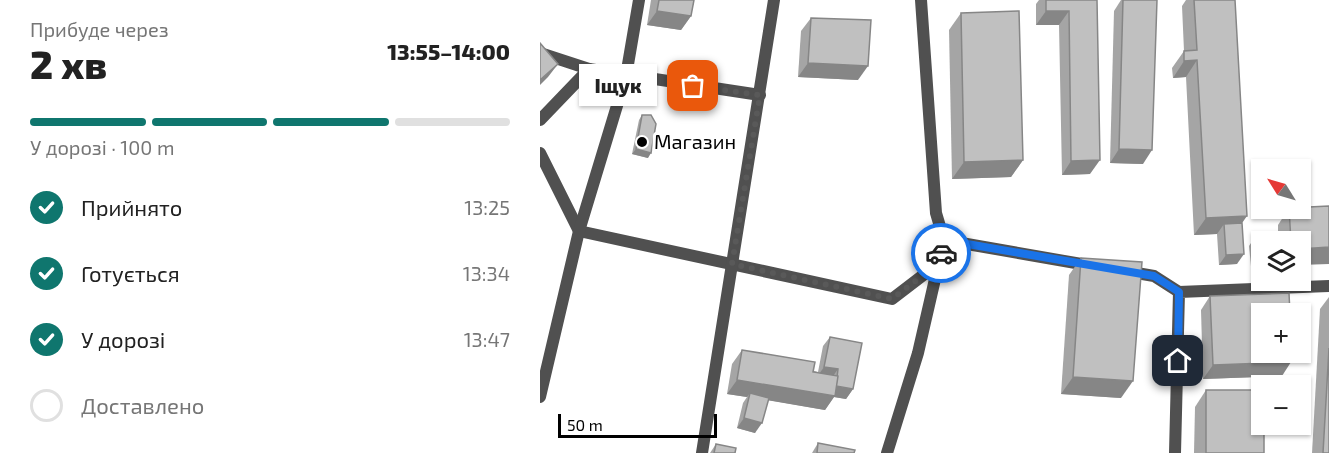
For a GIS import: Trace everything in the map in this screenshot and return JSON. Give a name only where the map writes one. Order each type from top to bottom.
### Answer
[{"type":"street","points":[[540,397],[579,231],[626,76],[639,0]]},
{"type":"street","points":[[702,453],[774,0]]},
{"type":"street","points":[[887,453],[918,353],[944,240],[936,213],[921,0]]},
{"type":"street","points":[[540,53],[589,69],[760,95]]},
{"type":"street","points":[[540,120],[589,69]]},
{"type":"street","points":[[540,153],[579,231]]},
{"type":"street","points":[[579,231],[892,299],[939,263]]},
{"type":"street","points":[[944,240],[1154,276],[1179,292],[1329,286]]},
{"type":"street","points":[[1175,453],[1179,292]]},
{"type":"building","points":[[659,0],[694,0],[691,16],[657,11]]},
{"type":"building","points":[[1046,0],[1097,0],[1100,160],[1071,161],[1069,11],[1046,11]]},
{"type":"building","points":[[1123,0],[1157,0],[1152,150],[1119,149]]},
{"type":"building","points":[[1194,0],[1235,0],[1247,216],[1206,218],[1197,60],[1184,61],[1184,51],[1197,50]]},
{"type":"building","points":[[1019,11],[1023,160],[964,162],[961,13]]},
{"type":"building","points":[[811,18],[871,20],[868,66],[808,63]]},
{"type":"building","points":[[540,43],[558,64],[540,80]]},
{"type":"building","name":"Магазин","points":[[642,115],[651,115],[656,124],[651,153],[636,149]]},
{"type":"building","points":[[1329,206],[1329,247],[1311,248],[1311,231],[1290,231],[1290,219],[1311,219],[1311,207]]},
{"type":"building","points":[[1242,223],[1244,254],[1226,255],[1224,224]]},
{"type":"building","points":[[1081,258],[1142,262],[1133,381],[1073,377]]},
{"type":"building","points":[[1289,293],[1289,303],[1251,303],[1251,363],[1265,363],[1213,365],[1210,296]]},
{"type":"building","points":[[830,337],[862,343],[853,389],[836,386],[838,369],[824,367]]},
{"type":"building","points":[[1329,348],[1329,453],[1323,453]]},
{"type":"building","points":[[742,350],[815,362],[813,372],[838,376],[835,396],[737,380]]},
{"type":"building","points":[[1206,390],[1251,390],[1251,435],[1264,435],[1264,453],[1206,453]]},
{"type":"building","points":[[750,393],[769,398],[762,423],[744,418]]},
{"type":"building","points":[[818,443],[855,450],[854,453],[817,453]]},
{"type":"building","points":[[716,444],[736,448],[735,453],[714,453]]},
{"type":"way so far","points":[[693,86],[760,95],[732,264],[892,299],[939,263],[941,253]]},
{"type":"place","name":"Іщук","points":[[693,86]]},
{"type":"place","name":"Магазин","points":[[642,142]]},
{"type":"route","points":[[941,253],[944,240],[1154,276],[1179,292],[1178,361]]}]
